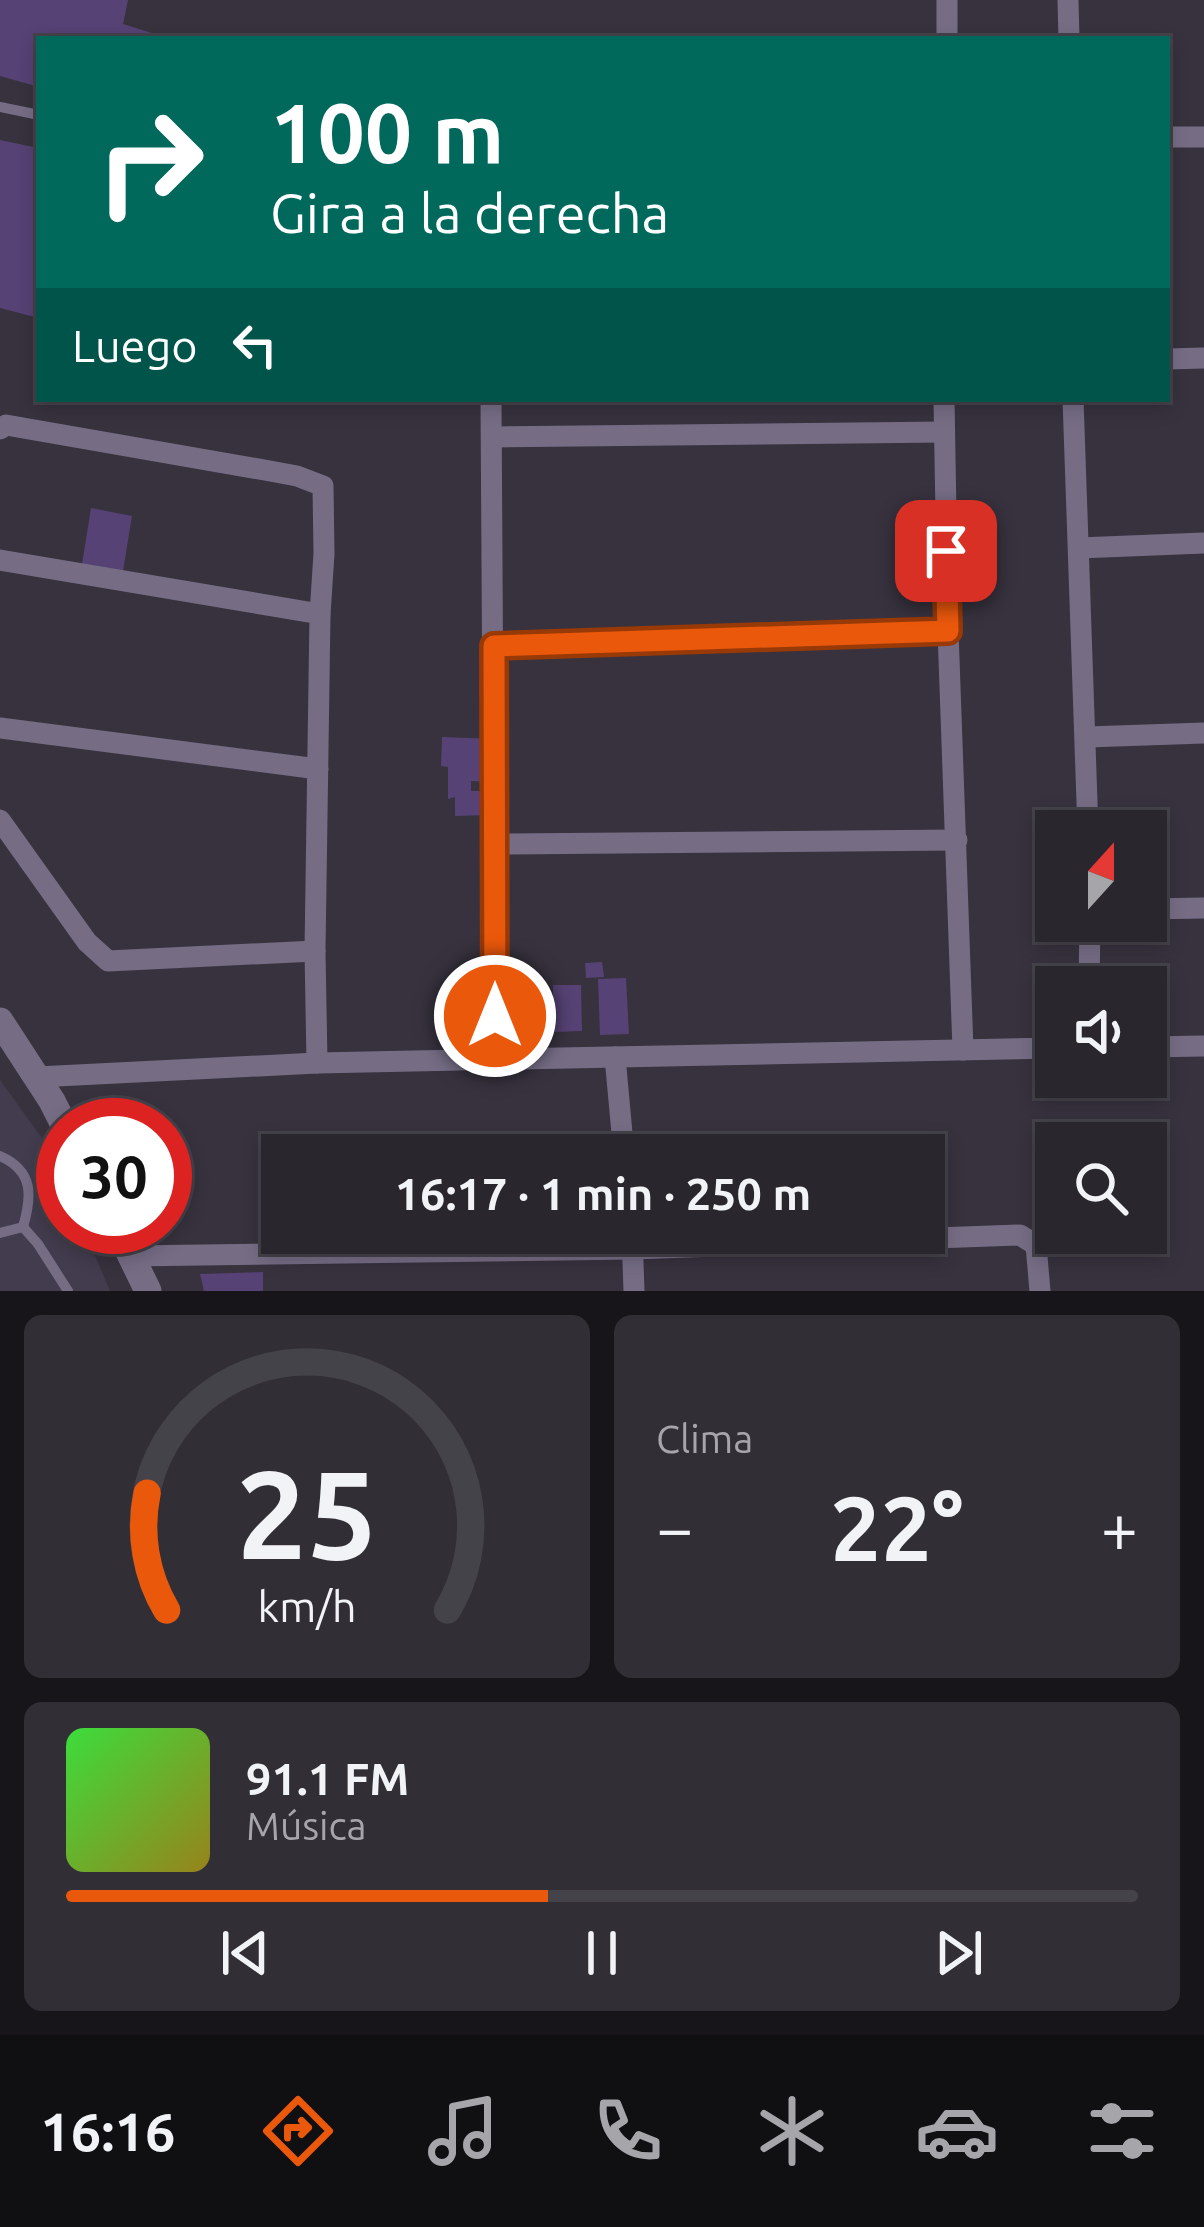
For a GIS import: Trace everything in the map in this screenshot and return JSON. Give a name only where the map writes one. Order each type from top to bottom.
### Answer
[{"type":"street","points":[[947,0],[947,36]]},
{"type":"street","points":[[1068,0],[1069,36]]},
{"type":"street","points":[[1170,137],[1204,136]]},
{"type":"street","points":[[1170,359],[1204,358]]},
{"type":"street","points":[[491,402],[495,1059]]},
{"type":"street","points":[[944,402],[963,1050]]},
{"type":"street","points":[[1073,402],[1088,810]]},
{"type":"street","points":[[0,429],[6,425],[284,474],[323,486],[317,1063]]},
{"type":"street","points":[[492,437],[944,432]]},
{"type":"street","points":[[1078,548],[1204,543]]},
{"type":"street","points":[[0,560],[320,614]]},
{"type":"street","points":[[494,646],[948,631]]},
{"type":"street","points":[[0,728],[318,769]]},
{"type":"street","points":[[1087,737],[1204,733]]},
{"type":"street","points":[[0,820],[87,942],[108,962],[315,950]]},
{"type":"street","points":[[496,844],[957,840]]},
{"type":"street","points":[[1167,909],[1204,908]]},
{"type":"street","points":[[0,1021],[49,1098]]},
{"type":"street","points":[[1167,1047],[1204,1046]]},
{"type":"street","points":[[37,1077],[317,1063],[1035,1048]]},
{"type":"street","points":[[615,1058],[622,1134]]},
{"type":"street","points":[[945,1236],[1020,1235],[1036,1245],[1040,1291]]},
{"type":"street","points":[[148,1291],[131,1256],[261,1252]]},
{"type":"street","points":[[633,1254],[634,1291]]},
{"type":"lane","points":[[0,107],[36,114]]},
{"type":"lane","points":[[0,1156],[22,1171],[31,1199],[23,1227]]},
{"type":"lane","points":[[0,1233],[23,1227]]},
{"type":"lane","points":[[23,1227],[68,1291]]},
{"type":"shaded area","points":[[0,1080],[36,1130],[36,1254],[94,1254],[110,1291],[0,1291]]},
{"type":"building","points":[[0,0],[128,0],[123,24],[161,36],[36,36],[36,86],[0,76]]},
{"type":"building","points":[[36,130],[36,317],[0,308],[0,140],[33,147]]},
{"type":"building","points":[[91,508],[132,516],[123,571],[82,564]]},
{"type":"building","points":[[442,737],[492,739],[491,782],[471,781],[471,791],[487,791],[488,815],[455,816],[455,797],[448,799],[448,767],[441,766]]},
{"type":"building","points":[[602,962],[604,977],[586,978],[585,963]]},
{"type":"building","points":[[626,978],[629,1034],[600,1035],[598,979]]},
{"type":"building","points":[[553,985],[581,985],[582,1031],[553,1032]]},
{"type":"building","points":[[263,1272],[263,1291],[204,1291],[200,1274]]},
{"type":"route","points":[[495,1016],[494,646],[948,631],[946,551]]}]
